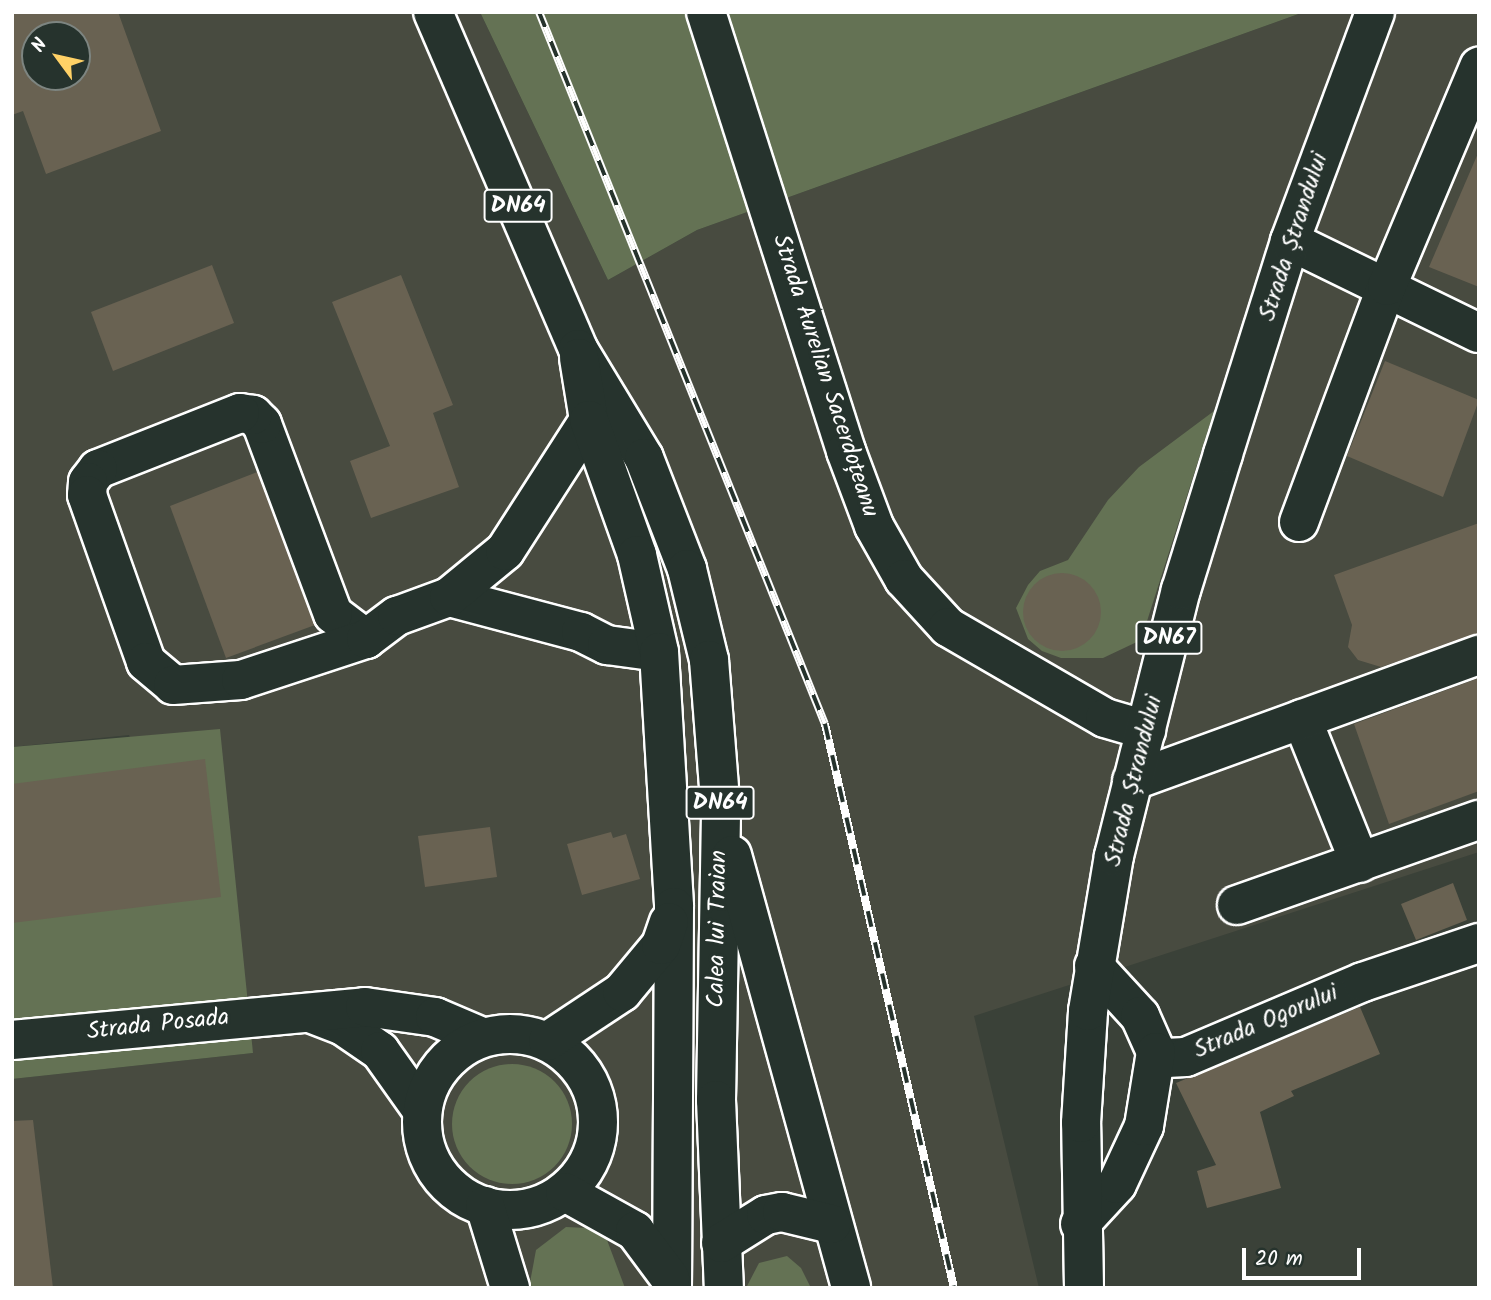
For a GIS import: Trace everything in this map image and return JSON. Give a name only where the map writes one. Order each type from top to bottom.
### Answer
[{"type":"main road","name":"Calea lui Traian","points":[[433,12],[578,349],[644,458],[687,569],[709,660],[721,814],[716,1100],[724,1288]]},
{"type":"main road","name":"Strada Aurelian Sacerdoțeanu","points":[[706,12],[846,451],[874,526],[904,579],[948,627],[1105,718],[1146,730]]},
{"type":"main road","name":"Strada Ștrandului","points":[[1084,1288],[1080,1224],[1081,1122],[1094,965],[1132,781],[1181,590],[1290,241],[1375,12]]},
{"type":"main road","points":[[1298,522],[1387,286],[1479,67]]},
{"type":"main road","points":[[1290,241],[1479,333]]},
{"type":"main road","name":"Calea lui Traian","points":[[578,349],[589,419],[637,555],[659,652],[674,907],[671,1283]]},
{"type":"main road","points":[[366,639],[333,614],[262,424],[253,415],[240,413],[98,469],[89,482],[87,495],[146,662],[173,685],[241,680],[366,639],[397,616],[449,597],[505,551],[589,419]]},
{"type":"main road","points":[[449,597],[581,632],[607,645],[659,652]]},
{"type":"main road","points":[[1132,781],[1479,655]]},
{"type":"main road","points":[[1302,719],[1360,863]]},
{"type":"main road","points":[[721,814],[851,1288]]},
{"type":"main road","points":[[1237,905],[1479,820]]},
{"type":"main road","points":[[548,1041],[629,984],[661,946],[674,907]]},
{"type":"main road","name":"Strada Ogorului","points":[[1094,965],[1140,1016],[1156,1052],[1166,1058],[1186,1056],[1363,982],[1479,943]]},
{"type":"main road","name":"Strada Posada","points":[[12,1040],[304,1010],[402,1009],[482,1037]]},
{"type":"main road","name":"Strada Posada","points":[[304,1010],[342,1026],[380,1051],[422,1110]]},
{"type":"main road","points":[[504,1033],[548,1041],[572,1058],[590,1083],[598,1112],[596,1142],[585,1170],[565,1192],[527,1209],[485,1206],[443,1180],[429,1159],[422,1110],[442,1065],[482,1037],[504,1033]]},
{"type":"main road","points":[[1080,1224],[1117,1184],[1144,1126],[1156,1052]]},
{"type":"main road","points":[[565,1192],[635,1231],[671,1283]]},
{"type":"main road","points":[[485,1206],[510,1288]]},
{"type":"main road","points":[[721,1243],[774,1213],[796,1212],[832,1224]]},
{"type":"shaded area","points":[[12,12],[480,12],[608,280],[697,230],[1304,12],[1479,12],[1479,852],[974,1016],[1039,1288],[12,1288],[12,1079],[253,1053],[129,735],[12,747]]},
{"type":"green space","points":[[480,12],[1304,12],[697,230],[608,280]]},
{"type":"green space","points":[[1214,411],[1141,640],[1103,658],[1061,658],[1042,651],[1028,639],[1016,608],[1028,585],[1040,571],[1068,560],[1108,500],[1139,467]]},
{"type":"green space","points":[[220,729],[253,1053],[12,1079],[12,747]]},
{"type":"green space","points":[[512,1064],[535,1069],[554,1082],[567,1101],[572,1124],[567,1147],[554,1166],[535,1179],[512,1184],[489,1179],[470,1166],[457,1147],[452,1124],[457,1101],[470,1082],[489,1069]]},
{"type":"green space","points":[[566,1227],[587,1228],[607,1240],[625,1288],[529,1288],[536,1250]]},
{"type":"green space","points":[[787,1256],[801,1268],[811,1288],[746,1288],[759,1263]]},
{"type":"building","points":[[12,12],[118,12],[161,131],[46,174],[23,111],[12,115]]},
{"type":"building","points":[[1479,151],[1479,287],[1429,267]]},
{"type":"building","points":[[212,265],[234,323],[113,371],[91,312]]},
{"type":"building","points":[[401,275],[453,405],[433,413],[459,487],[371,518],[350,461],[390,446],[332,302]]},
{"type":"building","points":[[1385,361],[1479,400],[1443,497],[1347,456]]},
{"type":"building","points":[[257,472],[315,625],[226,658],[170,506]]},
{"type":"building","points":[[1479,523],[1479,634],[1381,667],[1358,660],[1348,647],[1352,625],[1334,575]]},
{"type":"building","points":[[1054,573],[1070,573],[1084,579],[1095,590],[1101,604],[1101,620],[1095,634],[1084,645],[1070,651],[1054,651],[1040,645],[1029,634],[1023,620],[1023,604],[1029,590],[1040,579]]},
{"type":"building","points":[[1479,678],[1479,791],[1389,824],[1354,724]]},
{"type":"building","points":[[205,759],[221,897],[12,923],[12,784]]},
{"type":"building","points":[[490,827],[497,877],[425,887],[418,836]]},
{"type":"building","points":[[611,832],[613,838],[626,834],[640,879],[582,895],[567,844]]},
{"type":"building","points":[[1453,883],[1467,920],[1416,940],[1401,904]]},
{"type":"building","points":[[1360,1007],[1380,1054],[1291,1091],[1294,1096],[1260,1112],[1281,1188],[1207,1208],[1197,1171],[1216,1165],[1176,1083]]},
{"type":"building","points":[[33,1120],[53,1288],[12,1288],[12,1121]]},
{"type":"railway","points":[[539,12],[825,724],[954,1288]]}]
